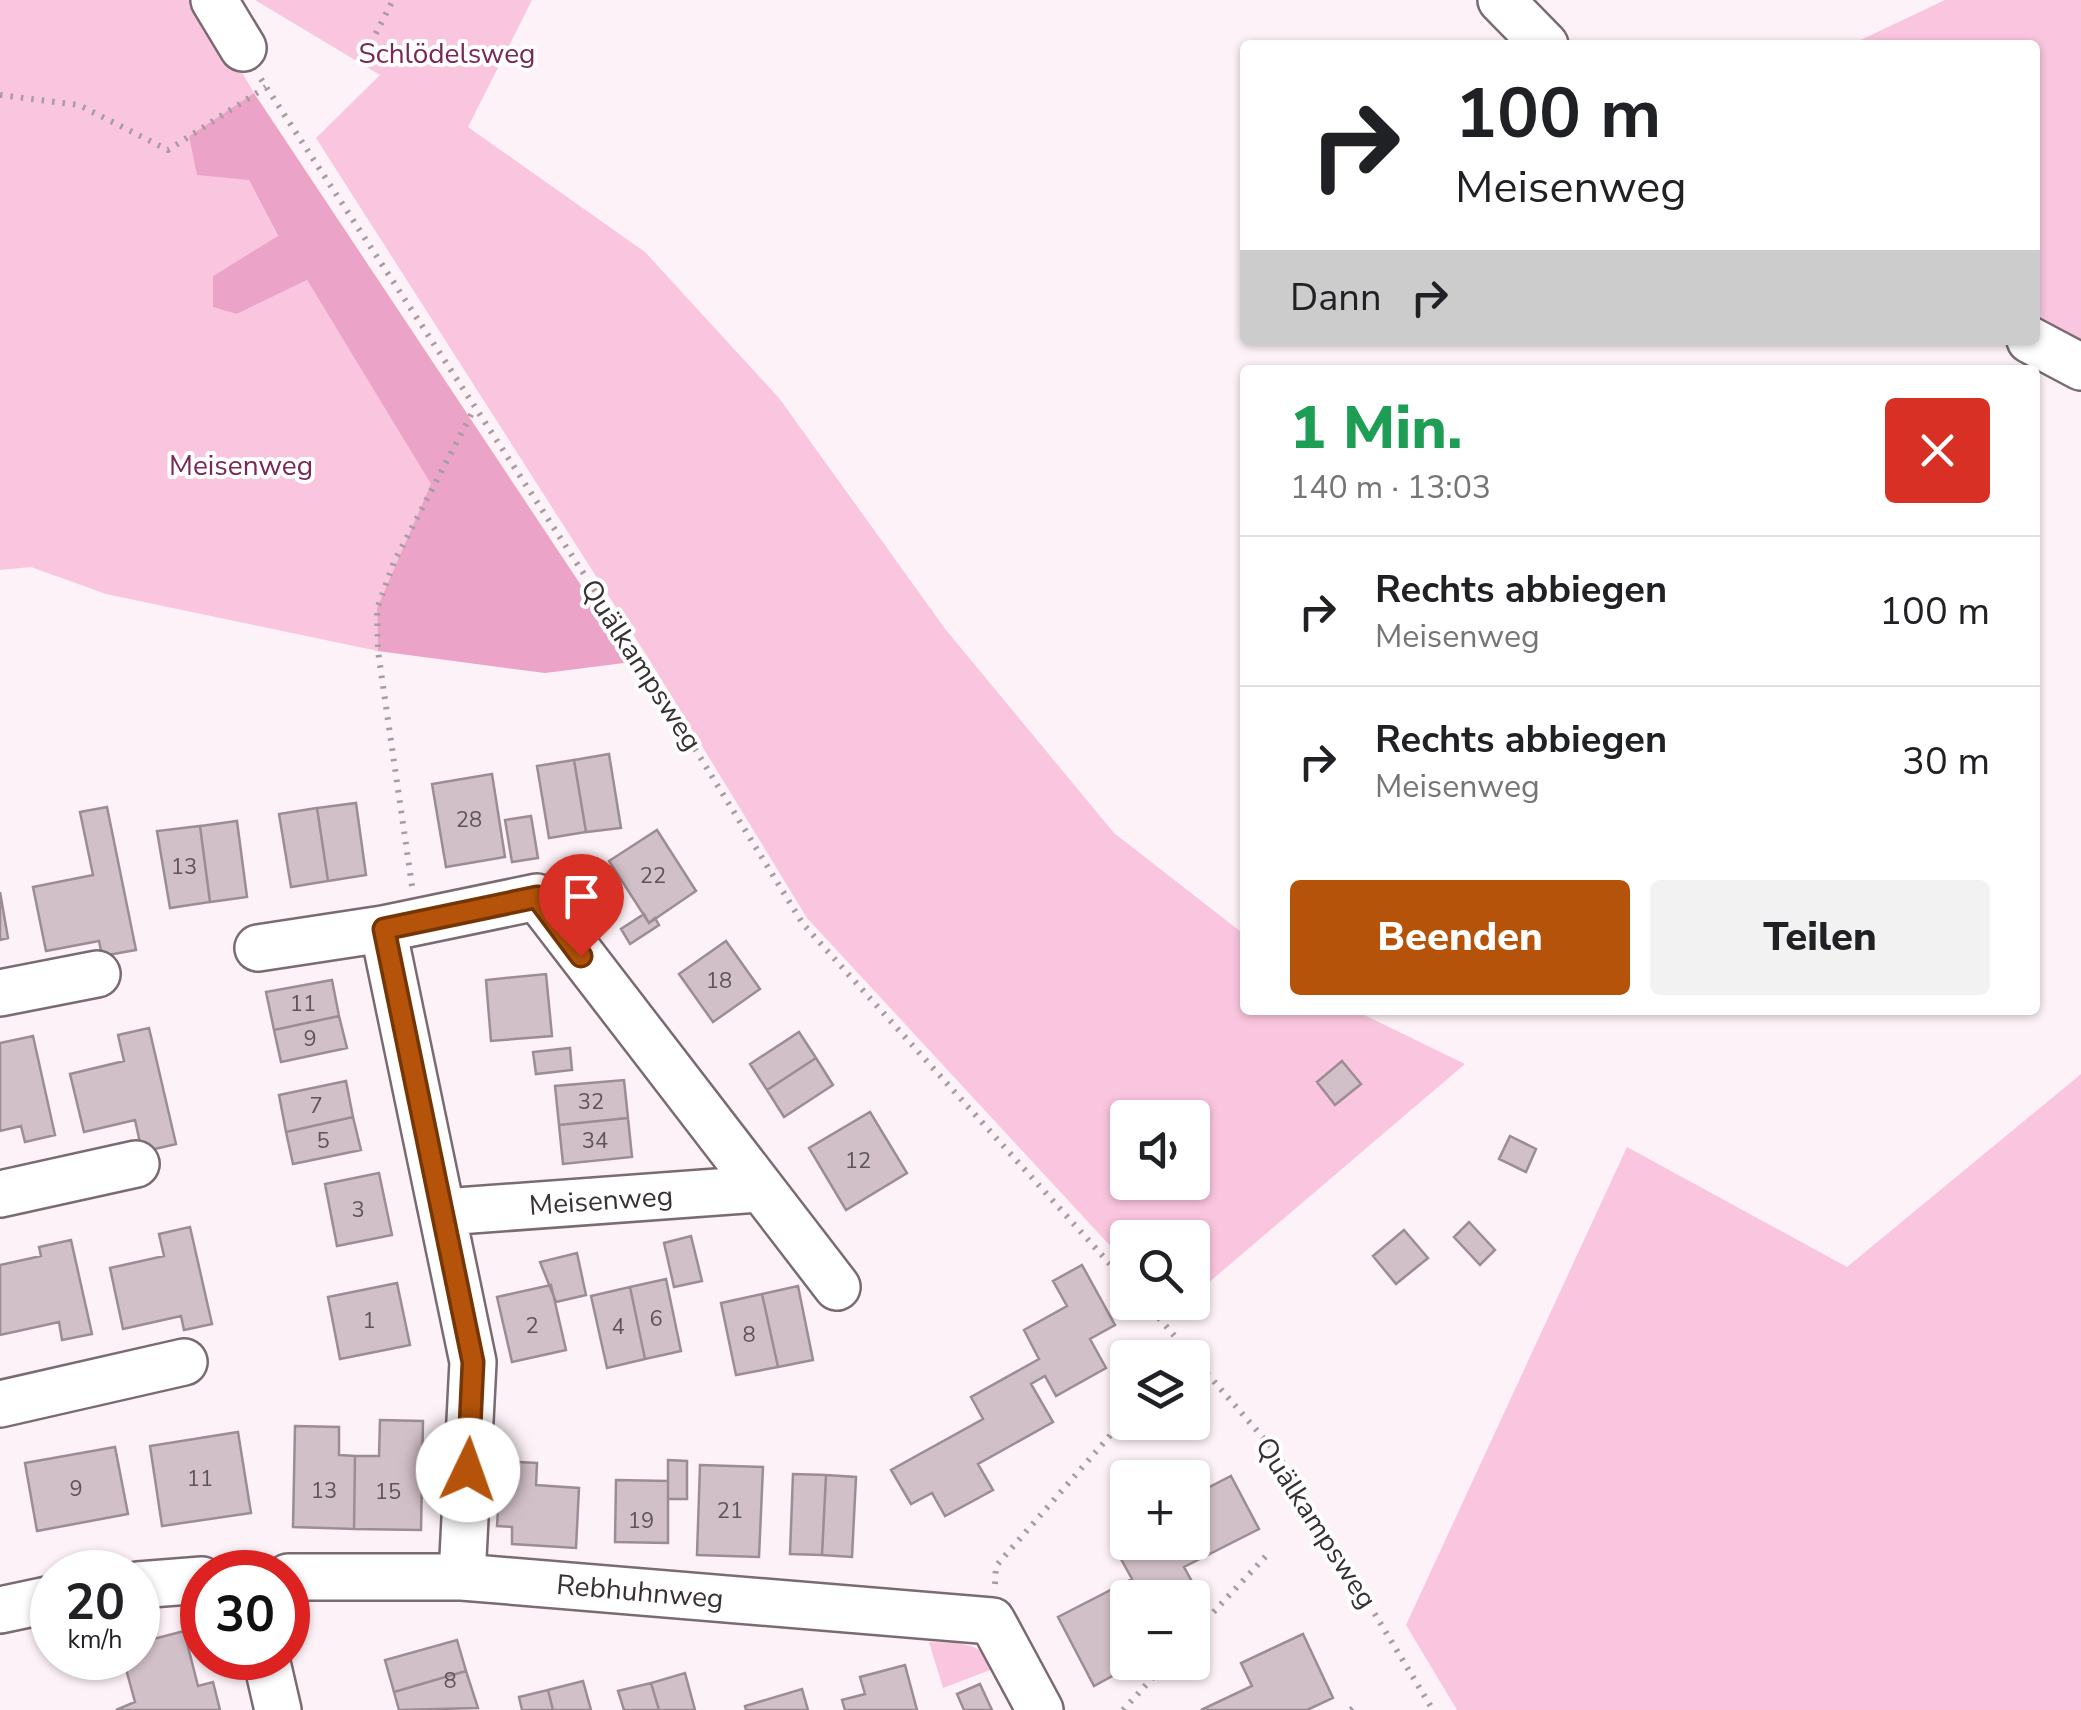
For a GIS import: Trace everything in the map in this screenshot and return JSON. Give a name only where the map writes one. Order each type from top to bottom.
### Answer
[{"type":"street","points":[[214,0],[243,48]]},
{"type":"street","points":[[1500,0],[1540,40]]},
{"type":"street","points":[[2039,345],[2081,367]]},
{"type":"street","points":[[258,948],[537,897],[837,1287]]},
{"type":"street","points":[[400,925],[444,1212],[473,1362],[462,1577]]},
{"type":"street","points":[[0,993],[98,974]]},
{"type":"street","points":[[0,1194],[136,1164]]},
{"type":"street","name":"Meisenweg","points":[[444,1212],[758,1189]]},
{"type":"street","points":[[0,1404],[184,1362]]},
{"type":"street","name":"Rebhuhnweg","points":[[310,1576],[462,1577],[992,1620]]},
{"type":"street","points":[[2,1595],[30,1597]]},
{"type":"street","points":[[992,1620],[1040,1710]]},
{"type":"street","points":[[271,1680],[278,1710]]},
{"type":"path","points":[[371,43],[393,0]]},
{"type":"path","name":"Quälkampsweg","points":[[243,48],[642,663],[802,924],[1110,1264]]},
{"type":"path","points":[[0,95],[79,105],[168,150],[266,88]]},
{"type":"path","points":[[400,925],[377,608],[416,515],[474,409]]},
{"type":"path","name":"Quälkampsweg","points":[[1160,1320],[1179,1340]]},
{"type":"path","name":"Quälkampsweg","points":[[1210,1376],[1279,1456],[1434,1710]]},
{"type":"path","points":[[992,1620],[996,1566],[1110,1436]]},
{"type":"path","points":[[1210,1616],[1266,1556]]},
{"type":"path","points":[[1124,1710],[1151,1680]]},
{"type":"green space","points":[[0,0],[200,0],[254,93],[189,136],[249,180],[278,237],[213,276],[237,314],[307,280],[432,484],[377,608],[378,651],[106,594],[31,567],[0,570]]},
{"type":"green space","name":"Schlödelsweg","points":[[255,0],[532,0],[468,127],[645,252],[779,398],[946,630],[1114,833],[1240,931],[1240,1015],[1364,1015],[1465,1064],[1210,1282],[1210,1220],[1110,1220],[1110,1246],[807,918],[647,656],[316,138],[380,75]]},
{"type":"green space","points":[[1945,0],[2081,0],[2081,354],[2040,332],[2040,40],[1861,40]]},
{"type":"green space","points":[[2081,1074],[2081,1710],[1457,1710],[1406,1625],[1627,1147],[1847,1267]]},
{"type":"green space","points":[[929,1642],[976,1648],[998,1667],[943,1688]]},
{"type":"shaded area","points":[[254,93],[632,662],[545,673],[378,651],[377,608],[431,484],[307,280],[237,314],[213,307],[213,276],[278,236],[249,180],[197,175],[189,136]]},
{"type":"building","points":[[609,754],[621,828],[586,832],[574,760]]},
{"type":"building","points":[[574,760],[586,832],[549,838],[537,766]]},
{"type":"building","points":[[492,774],[505,857],[446,867],[432,784]]},
{"type":"building","points":[[356,803],[366,875],[328,881],[317,808]]},
{"type":"building","points":[[107,807],[136,950],[102,956],[99,941],[46,951],[33,887],[93,875],[80,812]]},
{"type":"building","points":[[317,808],[328,881],[291,887],[279,814]]},
{"type":"building","points":[[531,816],[538,858],[512,862],[505,820]]},
{"type":"building","points":[[237,821],[247,897],[210,902],[200,826]]},
{"type":"building","points":[[200,826],[210,902],[170,908],[157,831]]},
{"type":"building","points":[[657,830],[696,891],[649,923],[609,861]]},
{"type":"building","points":[[0,892],[8,938],[0,940]]},
{"type":"building","points":[[644,914],[649,923],[655,918],[659,925],[630,944],[621,929]]},
{"type":"building","points":[[726,941],[760,989],[713,1022],[679,974]]},
{"type":"building","points":[[546,974],[552,1036],[491,1041],[486,980]]},
{"type":"building","points":[[332,980],[339,1016],[274,1030],[266,992]]},
{"type":"building","points":[[339,1016],[347,1048],[281,1062],[274,1030]]},
{"type":"building","points":[[149,1028],[176,1144],[142,1152],[135,1120],[84,1132],[70,1074],[124,1061],[118,1035]]},
{"type":"building","points":[[799,1032],[816,1058],[767,1090],[750,1064]]},
{"type":"building","points":[[33,1036],[55,1135],[25,1142],[21,1126],[0,1131],[0,1043]]},
{"type":"building","points":[[570,1048],[572,1070],[536,1074],[533,1052]]},
{"type":"building","points":[[816,1058],[833,1085],[784,1117],[767,1090]]},
{"type":"building","points":[[1342,1061],[1361,1084],[1335,1105],[1317,1082]]},
{"type":"building","points":[[624,1080],[628,1118],[559,1125],[555,1086]]},
{"type":"building","points":[[346,1081],[353,1117],[286,1132],[279,1095]]},
{"type":"building","points":[[870,1112],[907,1173],[846,1210],[809,1148]]},
{"type":"building","points":[[353,1117],[361,1150],[293,1164],[286,1132]]},
{"type":"building","points":[[628,1118],[632,1157],[563,1164],[559,1125]]},
{"type":"building","points":[[1510,1136],[1536,1149],[1526,1172],[1499,1159]]},
{"type":"building","points":[[379,1173],[392,1235],[337,1246],[325,1184]]},
{"type":"building","points":[[1469,1222],[1495,1250],[1480,1265],[1454,1237]]},
{"type":"building","points":[[190,1227],[212,1324],[184,1330],[181,1316],[123,1329],[110,1268],[164,1256],[159,1234]]},
{"type":"building","points":[[1404,1230],[1428,1258],[1396,1284],[1373,1256]]},
{"type":"building","points":[[691,1236],[702,1281],[674,1287],[664,1243]]},
{"type":"building","points":[[71,1240],[92,1334],[62,1340],[59,1322],[0,1335],[0,1265],[41,1256],[39,1247]]},
{"type":"building","points":[[577,1253],[586,1295],[556,1302],[540,1262]]},
{"type":"building","points":[[1082,1265],[1115,1325],[1090,1339],[1106,1368],[1056,1396],[1045,1376],[1031,1384],[1053,1422],[978,1464],[993,1490],[945,1516],[932,1493],[911,1504],[891,1470],[983,1419],[971,1397],[1039,1359],[1024,1330],[1067,1306],[1053,1281]]},
{"type":"building","points":[[666,1279],[681,1351],[645,1359],[630,1287]]},
{"type":"building","points":[[397,1283],[410,1345],[340,1359],[328,1297]]},
{"type":"building","points":[[551,1285],[566,1350],[512,1362],[497,1297]]},
{"type":"building","points":[[798,1286],[813,1360],[778,1367],[762,1294]]},
{"type":"building","points":[[630,1287],[645,1359],[607,1368],[591,1296]]},
{"type":"building","points":[[762,1294],[778,1367],[736,1375],[721,1303]]},
{"type":"building","points":[[380,1420],[423,1421],[421,1530],[354,1529],[355,1456],[379,1456]]},
{"type":"building","points":[[295,1426],[339,1427],[339,1455],[355,1456],[354,1529],[293,1527]]},
{"type":"building","points":[[238,1432],[251,1513],[162,1526],[150,1446]]},
{"type":"building","points":[[115,1447],[128,1514],[37,1531],[25,1463]]},
{"type":"building","points":[[668,1460],[687,1461],[687,1499],[668,1499]]},
{"type":"building","points":[[501,1461],[537,1463],[536,1485],[579,1488],[576,1548],[512,1544],[512,1527],[497,1526]]},
{"type":"building","points":[[700,1465],[763,1467],[759,1557],[697,1555]]},
{"type":"building","points":[[793,1474],[826,1475],[822,1555],[790,1554]]},
{"type":"building","points":[[826,1475],[856,1477],[852,1557],[822,1555]]},
{"type":"building","points":[[1231,1476],[1259,1529],[1210,1554],[1210,1487]]},
{"type":"building","points":[[616,1480],[668,1481],[668,1543],[615,1542]]},
{"type":"building","points":[[1122,1560],[1198,1560],[1184,1567],[1191,1580],[1132,1579]]},
{"type":"building","points":[[1110,1590],[1110,1677],[1094,1686],[1058,1617]]},
{"type":"building","points":[[180,1632],[180,1680],[196,1680],[198,1686],[213,1682],[220,1710],[116,1710],[135,1702],[129,1680],[160,1680],[160,1637]]},
{"type":"building","points":[[1303,1634],[1333,1698],[1307,1710],[1201,1710],[1252,1686],[1241,1663]]},
{"type":"building","points":[[457,1640],[466,1671],[394,1692],[385,1660]]},
{"type":"building","points":[[905,1665],[917,1710],[845,1710],[842,1700],[865,1694],[860,1677]]},
{"type":"building","points":[[466,1671],[478,1708],[399,1710],[394,1692]]},
{"type":"building","points":[[685,1673],[695,1710],[659,1710],[651,1683]]},
{"type":"building","points":[[583,1681],[591,1710],[553,1710],[548,1690]]},
{"type":"building","points":[[651,1683],[659,1710],[624,1710],[618,1691]]},
{"type":"building","points":[[980,1684],[992,1710],[964,1710],[957,1694]]},
{"type":"building","points":[[802,1689],[808,1710],[746,1710],[745,1706]]},
{"type":"building","points":[[548,1690],[553,1710],[522,1710],[519,1697]]},
{"type":"route","points":[[468,1470],[473,1362],[384,929],[537,897],[581,956]]}]
